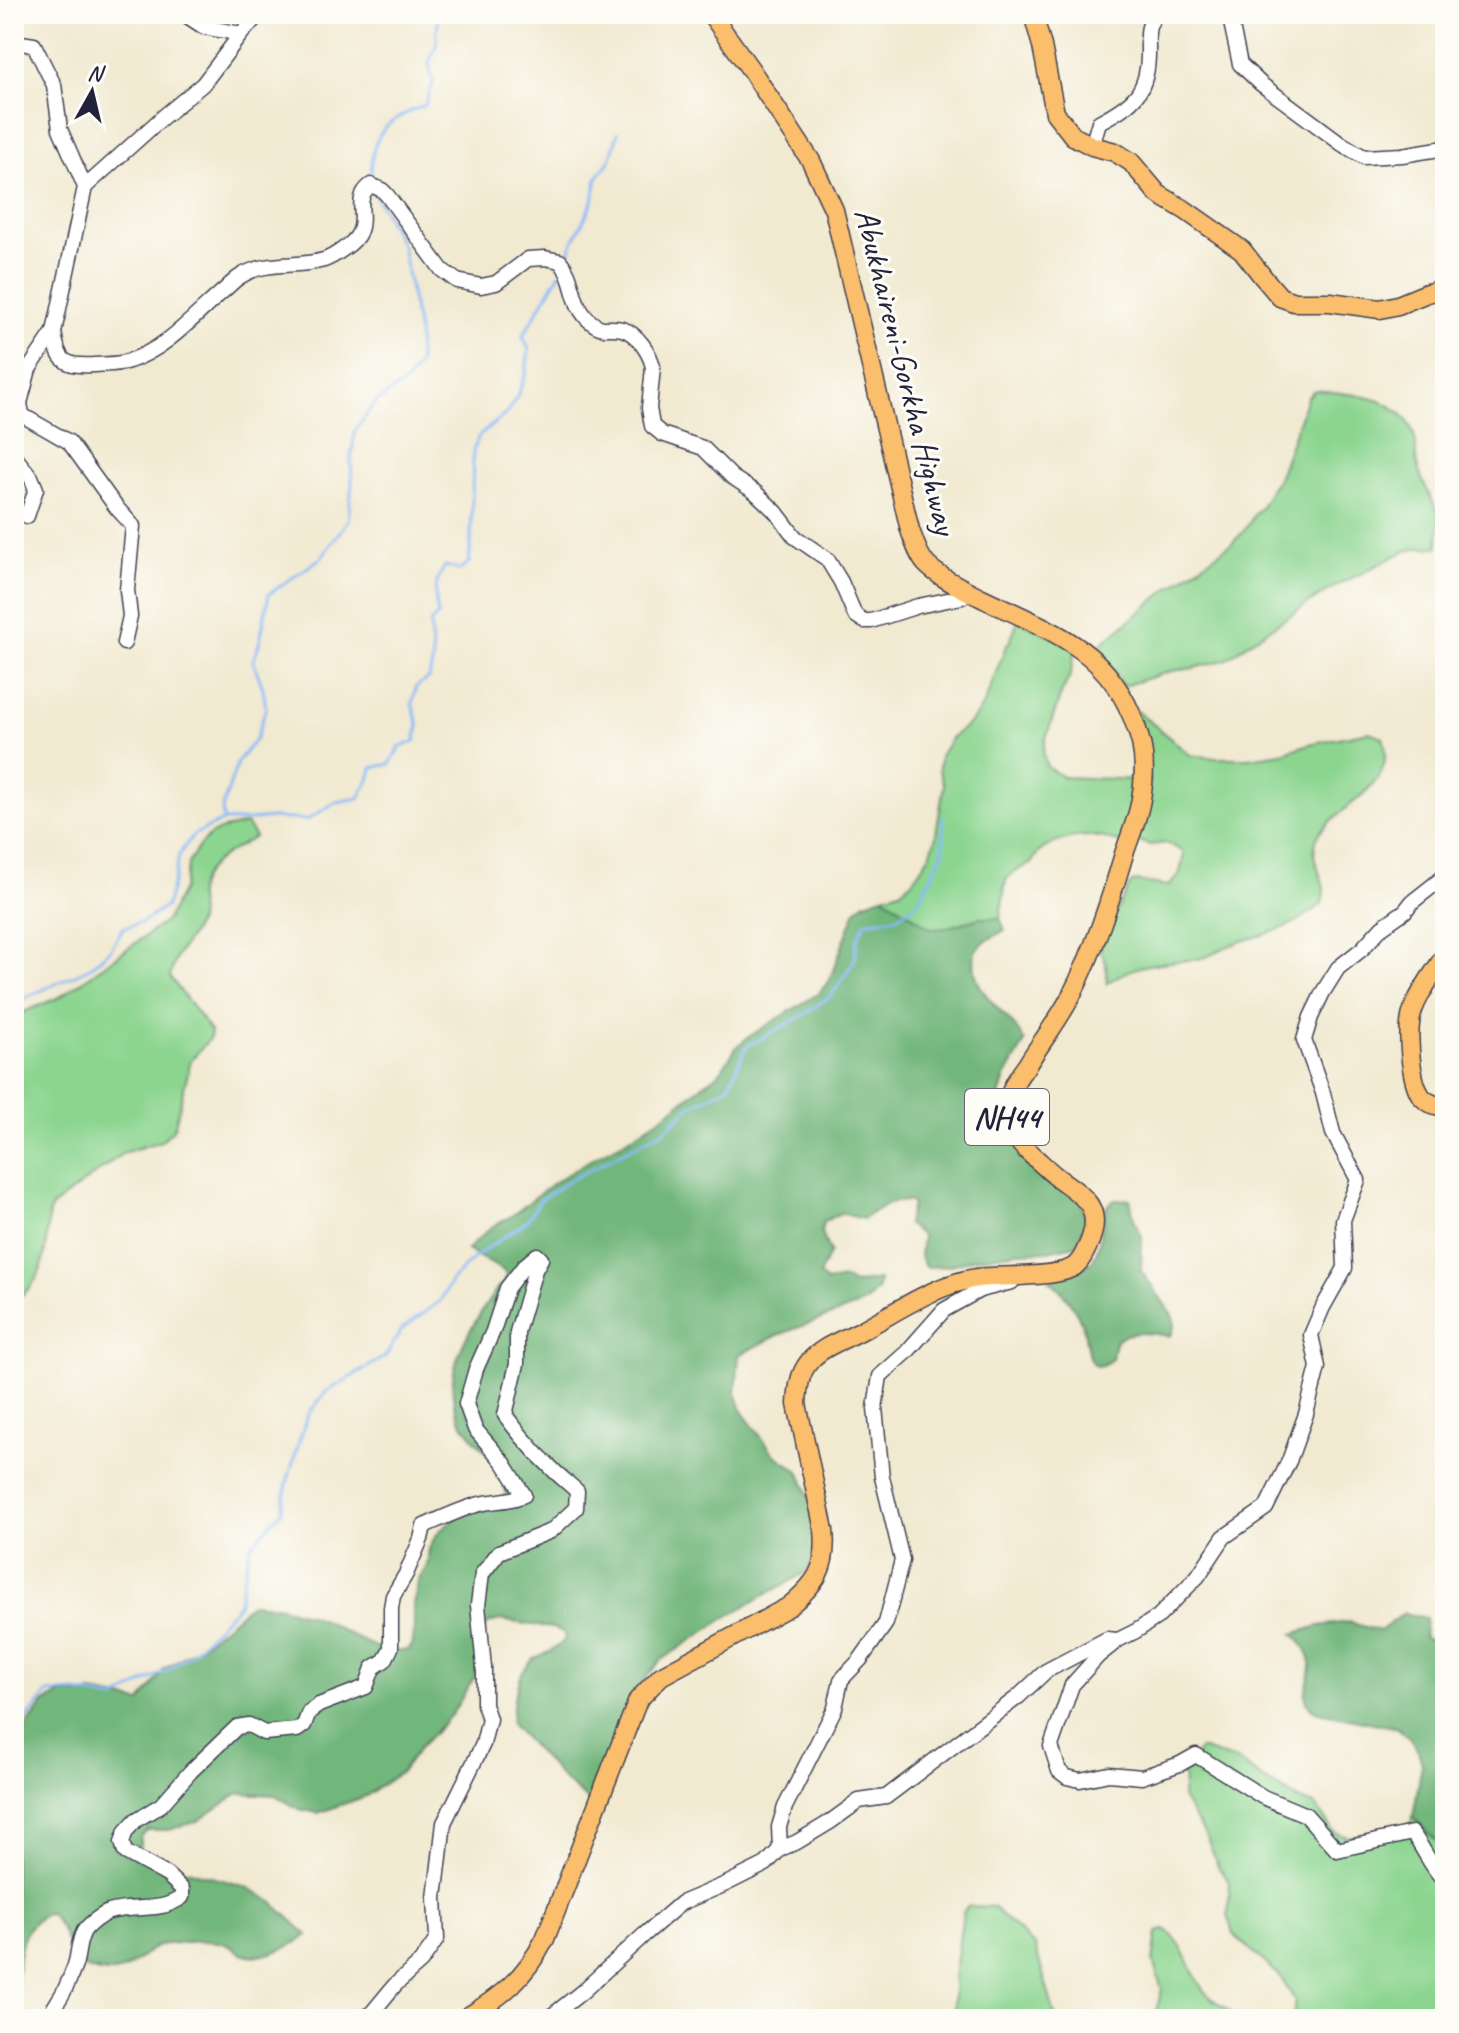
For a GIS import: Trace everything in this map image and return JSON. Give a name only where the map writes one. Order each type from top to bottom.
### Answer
[{"type":"main road","name":"Abukhaireni-Gorkha Highway","points":[[464,2019],[505,1992],[535,1959],[638,1700],[649,1686],[661,1676],[788,1607],[807,1592],[817,1577],[823,1564],[824,1530],[797,1404],[801,1374],[807,1364],[827,1347],[958,1282],[1070,1270],[1079,1264],[1093,1229],[1094,1216],[1086,1199],[1055,1176],[1012,1135],[1007,1119],[1008,1102],[1011,1089],[1071,997],[1111,898],[1141,800],[1144,769],[1142,746],[1133,717],[1110,676],[1078,646],[968,591],[926,565],[910,530],[834,210],[827,192],[811,161],[711,14]]},
{"type":"main road","points":[[1033,14],[1055,113],[1073,136],[1092,146],[1115,152],[1131,162],[1158,194],[1242,250],[1272,289],[1286,300],[1380,309],[1427,293],[1445,292]]},
{"type":"main road","points":[[1445,955],[1419,996],[1409,1029],[1410,1051],[1420,1095],[1429,1103],[1445,1108]]},
{"type":"street","points":[[184,14],[204,27],[241,34]]},
{"type":"street","points":[[259,14],[203,84],[85,187],[54,332],[58,355],[65,361],[81,366],[126,362],[155,350],[242,275],[269,266],[322,261],[332,257],[359,236],[362,194],[371,185],[387,195],[442,270],[457,281],[481,286],[496,283],[528,259],[545,258],[563,263],[576,303],[584,316],[595,326],[606,330],[625,330],[641,343],[651,359],[649,408],[652,426],[662,434],[703,448],[732,477],[755,492],[776,512],[795,537],[827,559],[855,615],[864,621],[871,621],[918,606],[962,597],[968,591]]},
{"type":"street","points":[[1092,146],[1099,122],[1124,108],[1138,95],[1148,77],[1148,26],[1156,14]]},
{"type":"street","points":[[1226,14],[1230,18],[1240,64],[1261,84],[1342,144],[1364,157],[1445,148]]},
{"type":"street","points":[[14,42],[34,45],[47,69],[54,85],[60,129],[85,187]]},
{"type":"street","points":[[54,332],[29,369],[17,408],[22,415],[69,442],[133,526],[127,590],[130,616],[124,643]]},
{"type":"street","points":[[14,456],[31,477],[36,489],[27,516]]},
{"type":"street","points":[[1445,876],[1382,927],[1362,949],[1338,968],[1311,1017],[1304,1040],[1333,1133],[1358,1180],[1343,1220],[1345,1268],[1311,1335],[1318,1367],[1289,1461],[1266,1508],[1224,1537],[1198,1576],[1159,1616],[1118,1640],[1098,1656],[1072,1685],[1051,1746],[1059,1771],[1080,1780],[1109,1774],[1142,1777],[1196,1755],[1263,1797],[1306,1815],[1337,1850],[1412,1833],[1445,1881]]},
{"type":"street","points":[[49,2019],[76,1964],[77,1949],[85,1930],[108,1912],[157,1908],[182,1897],[182,1889],[167,1875],[125,1852],[122,1842],[126,1831],[136,1820],[161,1805],[237,1727],[249,1725],[264,1733],[288,1733],[304,1725],[309,1712],[319,1705],[366,1687],[373,1668],[385,1660],[391,1648],[393,1596],[406,1574],[424,1526],[479,1504],[514,1500],[524,1495],[504,1463],[475,1429],[466,1404],[507,1288],[537,1255],[541,1259],[517,1332],[517,1364],[505,1415],[551,1470],[577,1491],[576,1508],[551,1531],[499,1552],[482,1574],[478,1605],[484,1704],[489,1719],[483,1744],[444,1823],[435,1898],[437,1939],[421,1962],[395,1985],[371,2014],[361,2019]]},
{"type":"street","points":[[780,1849],[779,1827],[785,1807],[835,1708],[841,1680],[860,1660],[886,1623],[902,1560],[882,1477],[875,1408],[880,1376],[906,1353],[944,1310],[980,1290],[1032,1276]]},
{"type":"street","points":[[548,2019],[681,1903],[766,1864],[780,1849],[830,1822],[859,1801],[886,1797],[1018,1697],[1046,1671],[1107,1639],[1118,1640]]},
{"type":"green space","points":[[1317,390],[1362,396],[1389,405],[1401,413],[1415,439],[1418,469],[1438,515],[1438,547],[1405,551],[1332,588],[1227,659],[1123,686],[1095,649],[1244,531],[1278,479],[1307,398]]},
{"type":"green space","points":[[1018,620],[1075,648],[1071,673],[1045,741],[1043,754],[1047,767],[1063,777],[1139,780],[1123,843],[1090,836],[1056,842],[1006,880],[1000,918],[980,918],[932,929],[883,896],[900,891],[913,880],[930,855],[944,785],[939,771],[940,756],[952,737],[971,722],[984,704]]},
{"type":"green space","points":[[1135,709],[1190,755],[1249,758],[1369,732],[1383,737],[1386,752],[1384,766],[1370,787],[1318,836],[1314,855],[1323,885],[1322,904],[1288,926],[1227,946],[1206,957],[1130,970],[1107,983],[1106,964],[1100,949],[1108,926],[1130,885],[1135,881],[1169,886],[1180,873],[1184,854],[1166,843],[1150,845],[1132,839],[1150,782]]},
{"type":"green space","points":[[246,824],[255,837],[220,858],[201,882],[199,918],[175,961],[170,977],[211,1032],[210,1038],[191,1060],[174,1129],[161,1141],[123,1153],[53,1206],[49,1213],[39,1273],[25,1292],[14,1300],[14,1016],[60,997],[166,921],[183,889],[189,862],[199,846],[220,830]]},
{"type":"green space","points":[[883,896],[932,929],[980,918],[1000,918],[1005,930],[985,941],[975,951],[974,967],[983,991],[1025,1042],[1005,1077],[996,1105],[1008,1139],[1080,1202],[1087,1221],[1076,1245],[925,1267],[920,1256],[922,1236],[907,1224],[911,1202],[891,1203],[863,1219],[840,1213],[823,1222],[821,1233],[830,1252],[819,1275],[826,1282],[845,1279],[854,1284],[879,1280],[878,1289],[865,1303],[778,1335],[739,1355],[736,1393],[743,1413],[775,1455],[799,1471],[823,1530],[820,1556],[803,1574],[736,1611],[660,1661],[634,1692],[590,1802],[564,1780],[511,1724],[514,1698],[522,1673],[533,1659],[564,1641],[565,1635],[552,1628],[500,1620],[489,1623],[483,1630],[475,1676],[452,1714],[402,1771],[366,1796],[318,1813],[299,1809],[275,1795],[239,1793],[198,1821],[169,1830],[148,1830],[141,1835],[139,1851],[148,1859],[247,1887],[271,1901],[308,1935],[287,1947],[261,1955],[245,1954],[216,1942],[161,1945],[124,1969],[103,1972],[76,1964],[61,1929],[47,1913],[36,1920],[24,1937],[14,1991],[14,1743],[45,1702],[60,1694],[92,1693],[141,1702],[164,1669],[202,1645],[252,1603],[315,1617],[386,1650],[410,1649],[417,1585],[427,1565],[435,1536],[462,1514],[506,1497],[502,1473],[470,1434],[458,1415],[453,1396],[453,1377],[466,1339],[498,1287],[504,1283],[506,1275],[467,1250],[490,1228],[513,1215],[553,1183],[662,1117],[721,1071],[736,1048],[747,1038],[819,993],[829,981],[856,910],[865,902]]},
{"type":"green space","points":[[1130,1199],[1142,1236],[1141,1271],[1175,1323],[1169,1336],[1142,1333],[1122,1337],[1115,1344],[1112,1359],[1097,1366],[1089,1357],[1077,1313],[1049,1280],[1077,1271],[1091,1262],[1098,1248],[1108,1205],[1115,1200]]},
{"type":"green space","points":[[1404,1613],[1426,1618],[1424,1638],[1445,1646],[1445,1849],[1413,1817],[1422,1764],[1409,1738],[1398,1728],[1315,1711],[1309,1706],[1305,1694],[1311,1662],[1304,1646],[1293,1634],[1348,1622],[1380,1631]]},
{"type":"green space","points":[[1200,1749],[1236,1760],[1272,1785],[1315,1805],[1334,1832],[1341,1835],[1350,1837],[1394,1830],[1407,1826],[1413,1817],[1445,1849],[1445,2019],[1293,2019],[1295,2000],[1279,1975],[1233,1934],[1228,1915],[1230,1882],[1218,1867],[1207,1838],[1182,1798],[1184,1778],[1181,1775]]},
{"type":"green space","points":[[968,1906],[993,1907],[1035,1946],[1056,2019],[952,2019],[963,1912]]},
{"type":"green space","points":[[1164,1930],[1178,1942],[1205,1992],[1241,2019],[1148,2019],[1155,2015],[1162,1989],[1153,1962],[1157,1932]]},
{"type":"waterway","points":[[371,172],[375,146],[385,128],[392,121],[425,105],[433,83],[429,63],[436,46],[438,21]]},
{"type":"waterway","points":[[567,260],[593,201],[597,178],[610,160],[618,133]]},
{"type":"waterway","points":[[223,819],[222,808],[238,761],[256,739],[266,708],[263,688],[253,661],[269,594],[321,558],[348,520],[355,431],[374,404],[407,381],[419,363],[418,331],[402,245],[373,191]]},
{"type":"waterway","points":[[14,1003],[88,969],[110,950],[123,928],[143,922],[166,906],[179,855],[193,835],[223,821],[273,818],[307,820],[336,802],[359,798],[372,768],[390,764],[399,748],[415,741],[419,726],[412,704],[416,687],[429,678],[433,659],[430,623],[438,615],[436,584],[445,566],[460,570],[469,562],[473,451],[479,436],[506,414],[518,395],[526,373],[529,349],[523,336],[560,273]]},
{"type":"waterway","points":[[14,1734],[48,1693],[77,1692],[115,1699],[192,1653],[238,1605],[250,1547],[282,1511],[305,1422],[326,1392],[386,1356],[401,1330],[440,1301],[452,1280],[475,1257],[527,1221],[540,1200],[570,1180],[665,1130],[691,1106],[729,1086],[746,1047],[832,995],[855,959],[857,941],[865,922],[896,917],[918,903],[943,852],[943,818]]}]
